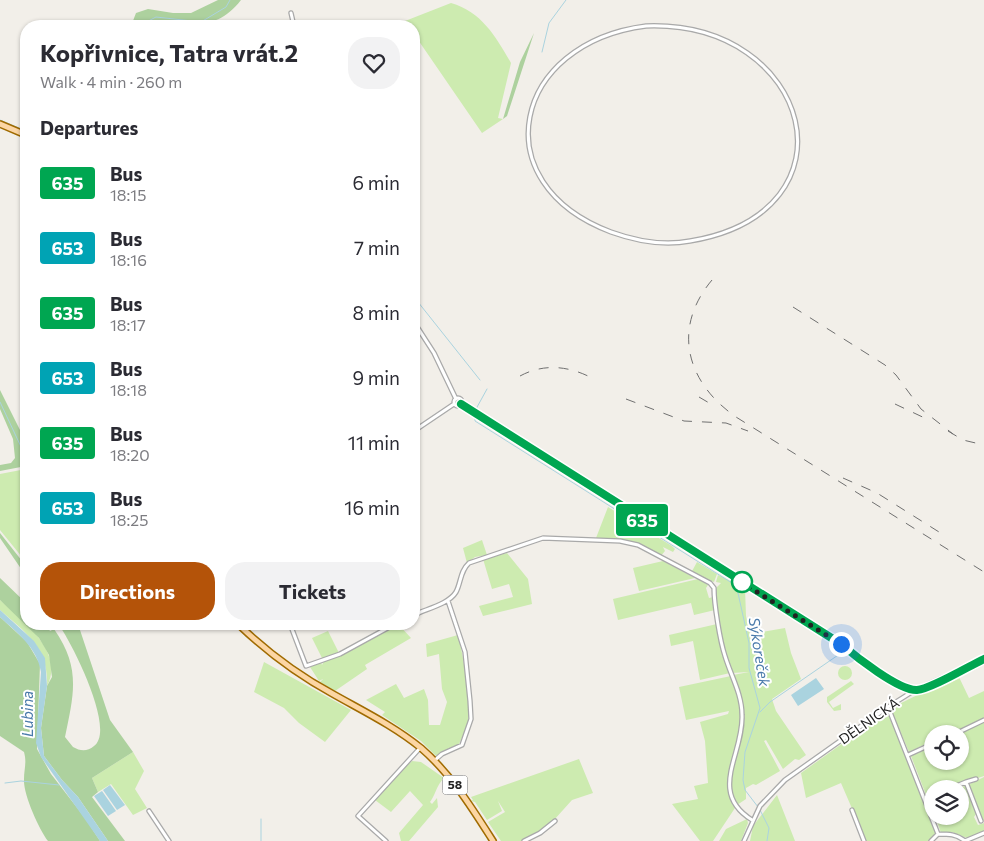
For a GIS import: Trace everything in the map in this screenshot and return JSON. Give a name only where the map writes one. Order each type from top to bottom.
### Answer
[{"type":"main road","points":[[0,124],[20,132]]},
{"type":"main road","name":"58","points":[[245,630],[270,652],[304,677],[395,730],[420,748],[461,792],[494,841]]},
{"type":"street","points":[[291,13],[293,20]]},
{"type":"street","points":[[646,26],[671,26],[694,30],[727,41],[747,52],[764,66],[781,85],[788,96],[798,129],[797,152],[791,173],[772,202],[754,218],[733,229],[711,237],[677,242],[641,241],[594,225],[574,212],[556,196],[541,176],[531,153],[529,140],[530,116],[536,94],[557,65],[576,49],[593,40],[622,30],[646,26]]},
{"type":"street","points":[[420,331],[434,353],[456,399],[460,399],[461,404],[841,644],[861,662],[915,690]]},
{"type":"street","points":[[420,427],[454,404],[456,399]]},
{"type":"street","points":[[454,404],[458,406],[461,404]]},
{"type":"street","points":[[420,611],[448,601],[455,594],[463,570],[469,563],[549,537],[630,542],[712,585],[722,646],[742,710],[740,737],[729,780],[730,794],[739,810],[752,820]]},
{"type":"street","points":[[434,761],[442,754],[462,745],[471,719],[465,652],[448,601]]},
{"type":"street","points":[[292,630],[306,666],[340,654],[384,630]]},
{"type":"street","name":"DĚLNICKÁ","points":[[744,841],[756,811],[785,780],[915,690],[984,659]]},
{"type":"street","points":[[888,707],[924,798]]},
{"type":"street","points":[[969,727],[984,720]]},
{"type":"street","points":[[386,841],[358,816],[420,748]]},
{"type":"street","points":[[908,755],[924,748]]},
{"type":"street","points":[[969,781],[976,779]]},
{"type":"street","points":[[969,790],[981,821]]},
{"type":"street","points":[[852,810],[864,841]]},
{"type":"street","points":[[150,811],[168,841]]},
{"type":"street","points":[[524,841],[540,833],[555,821]]},
{"type":"street","points":[[934,825],[938,834]]},
{"type":"street","points":[[931,841],[938,834],[954,834],[965,841],[984,833]]},
{"type":"green space","points":[[218,0],[241,0],[232,10],[216,20],[133,20],[136,13],[148,9],[173,13],[191,13]]},
{"type":"green space","points":[[451,3],[462,7],[480,19],[494,35],[511,63],[498,118],[503,119],[482,133],[420,43],[420,20],[408,20]]},
{"type":"green space","points":[[534,33],[507,116],[503,119],[520,62]]},
{"type":"green space","points":[[0,390],[20,430],[20,467],[0,471],[0,465],[11,463],[15,458],[13,439],[0,409]]},
{"type":"green space","points":[[20,470],[20,555],[0,530],[0,474]]},
{"type":"green space","points":[[608,507],[675,549],[673,552],[663,547],[665,551],[660,557],[630,542],[596,538]]},
{"type":"green space","points":[[0,533],[20,558],[20,567],[0,538]]},
{"type":"green space","points":[[482,540],[487,555],[475,557],[467,563],[463,548]]},
{"type":"green space","points":[[507,553],[528,579],[532,604],[483,616],[479,606],[513,597],[509,584],[492,589],[483,559]]},
{"type":"green space","points":[[663,561],[695,578],[639,591],[633,568]]},
{"type":"green space","points":[[697,562],[717,574],[714,582],[691,573]]},
{"type":"green space","points":[[718,575],[745,588],[746,616],[750,634],[785,628],[791,653],[801,679],[772,699],[776,711],[806,755],[799,760],[795,759],[783,769],[766,740],[764,741],[780,771],[756,785],[753,784],[746,788],[746,799],[737,805],[731,783],[734,762],[743,728],[744,712],[733,675],[749,672],[732,673],[727,660],[716,597],[716,588],[721,583],[716,582]]},
{"type":"green space","points":[[0,578],[20,597],[20,619],[0,600]]},
{"type":"green space","points":[[698,579],[708,585],[706,588],[709,598],[713,597],[715,610],[694,615],[691,603],[618,620],[613,599]]},
{"type":"green space","points":[[0,600],[20,618],[20,628],[0,610]]},
{"type":"green space","points":[[0,617],[27,642],[40,664],[37,749],[51,774],[100,841],[48,841],[36,820],[24,785],[24,752],[0,736]]},
{"type":"green space","points":[[717,624],[721,649],[730,673],[700,680],[693,641],[671,646],[669,635]]},
{"type":"green space","points":[[22,630],[32,630],[46,649],[51,673],[47,686],[47,673],[44,661],[40,651]]},
{"type":"green space","points":[[31,630],[55,630],[68,656],[72,669],[73,694],[65,737],[73,747],[84,750],[94,746],[99,737],[100,723],[83,669],[62,630],[80,630],[110,720],[133,752],[92,778],[98,792],[92,797],[125,841],[108,841],[78,797],[44,756],[41,728],[47,686],[52,677],[49,655],[39,638]]},
{"type":"green space","points":[[387,630],[404,630],[411,638],[365,665],[367,669],[335,691],[320,682],[323,679],[319,681],[310,667],[321,662],[322,665],[324,661],[354,649]]},
{"type":"green space","points":[[328,631],[339,653],[323,660],[312,638]]},
{"type":"green space","points":[[458,635],[468,691],[468,722],[459,744],[436,756],[421,741],[382,715],[385,712],[366,700],[396,684],[404,698],[424,689],[428,700],[429,725],[440,725],[447,702],[442,689],[439,654],[427,657],[426,644]]},
{"type":"green space","points":[[264,662],[351,710],[325,742],[299,723],[284,708],[254,692]]},
{"type":"green space","points":[[842,666],[848,666],[852,673],[848,680],[842,680],[838,676],[838,670]]},
{"type":"green space","points":[[958,675],[969,698],[984,691],[984,718],[969,725],[924,725],[924,745],[909,752],[892,712],[893,707]]},
{"type":"green space","points":[[731,676],[741,710],[739,735],[728,782],[735,808],[713,841],[700,841],[672,804],[698,799],[694,786],[708,783],[705,741],[700,722],[728,714],[729,711],[686,720],[679,687]]},
{"type":"green space","points":[[851,681],[854,684],[829,702],[833,708],[841,704],[841,710],[834,711],[827,702],[827,697]]},
{"type":"green space","points":[[885,713],[888,713],[924,804],[924,825],[932,825],[936,834],[929,841],[866,841],[841,783],[806,798],[801,773]]},
{"type":"green space","points":[[984,722],[984,776],[969,781],[924,780],[924,790],[911,756],[924,750],[924,770],[969,770],[969,729]]},
{"type":"green space","points":[[133,752],[144,771],[135,789],[147,808],[133,815],[111,784],[98,792],[92,778]]},
{"type":"green space","points":[[579,759],[593,793],[572,800],[554,820],[537,834],[522,841],[501,841],[488,822],[505,812],[498,801],[502,811],[487,820],[475,802],[471,801],[473,800],[471,797]]},
{"type":"green space","points":[[412,761],[421,762],[444,778],[430,802],[432,804],[437,798],[438,807],[409,841],[401,841],[399,833],[423,805],[410,791],[391,812],[375,800],[392,779],[396,778],[396,775]]},
{"type":"green space","points":[[984,777],[984,822],[969,787],[969,784]]},
{"type":"green space","points":[[777,795],[795,841],[750,841],[753,826]]},
{"type":"green space","points":[[969,796],[976,814],[974,817],[978,825],[984,823],[984,831],[967,838],[952,832],[941,833],[938,825],[969,825]]},
{"type":"green space","points":[[747,819],[748,823],[741,841],[719,841],[726,829]]},
{"type":"water","points":[[0,610],[34,641],[45,658],[47,686],[41,728],[44,756],[78,797],[108,841],[100,841],[41,757],[36,743],[41,672],[39,663],[31,648],[0,617]]},
{"type":"water","points":[[816,678],[824,689],[798,706],[791,695]]},
{"type":"water","points":[[110,785],[125,805],[117,810],[103,790]]},
{"type":"water","points":[[102,791],[116,811],[108,816],[94,796]]},
{"type":"waterway","points":[[204,20],[226,7],[230,0]]},
{"type":"waterway","name":"Sýkoreček","points":[[542,52],[549,23],[566,0]]},
{"type":"waterway","points":[[150,20],[156,17],[183,20]]},
{"type":"waterway","points":[[0,120],[20,128]]},
{"type":"waterway","points":[[420,305],[480,380]]},
{"type":"waterway","name":"Sýkoreček","points":[[476,409],[487,389]]},
{"type":"waterway","points":[[0,402],[20,445]]},
{"type":"waterway","name":"Sýkoreček","points":[[475,419],[475,421],[732,583],[738,593],[749,643],[749,668],[760,708],[745,752],[743,780],[745,790],[758,807]]},
{"type":"waterway","points":[[760,712],[770,702],[844,651]]},
{"type":"waterway","points":[[5,783],[21,781],[59,785]]},
{"type":"waterway","name":"Sýkoreček","points":[[760,810],[769,828],[767,841]]},
{"type":"waterway","points":[[261,819],[261,841]]},
{"type":"railway","points":[[712,280],[699,299],[692,317],[689,336],[690,354],[696,372],[706,388],[719,403],[736,417],[984,572]]},
{"type":"railway","points":[[793,307],[885,365],[896,375],[921,409],[953,434]]},
{"type":"railway","points":[[520,376],[538,369],[556,368],[574,371],[592,378]]},
{"type":"railway","points":[[699,397],[716,407]]},
{"type":"railway","points":[[626,399],[684,421],[726,423],[748,431]]},
{"type":"railway","points":[[895,404],[931,421]]},
{"type":"railway","points":[[948,431],[963,440],[984,445]]},
{"type":"railway","points":[[843,478],[877,493],[947,537]]},
{"type":"bus line","name":"635","points":[[461,404],[841,644],[861,662],[907,688],[921,689],[984,659]]},
{"type":"route","points":[[742,582],[738,580],[841,644]]},
{"type":"water label","name":"Lubina","points":[[28,714]]}]
